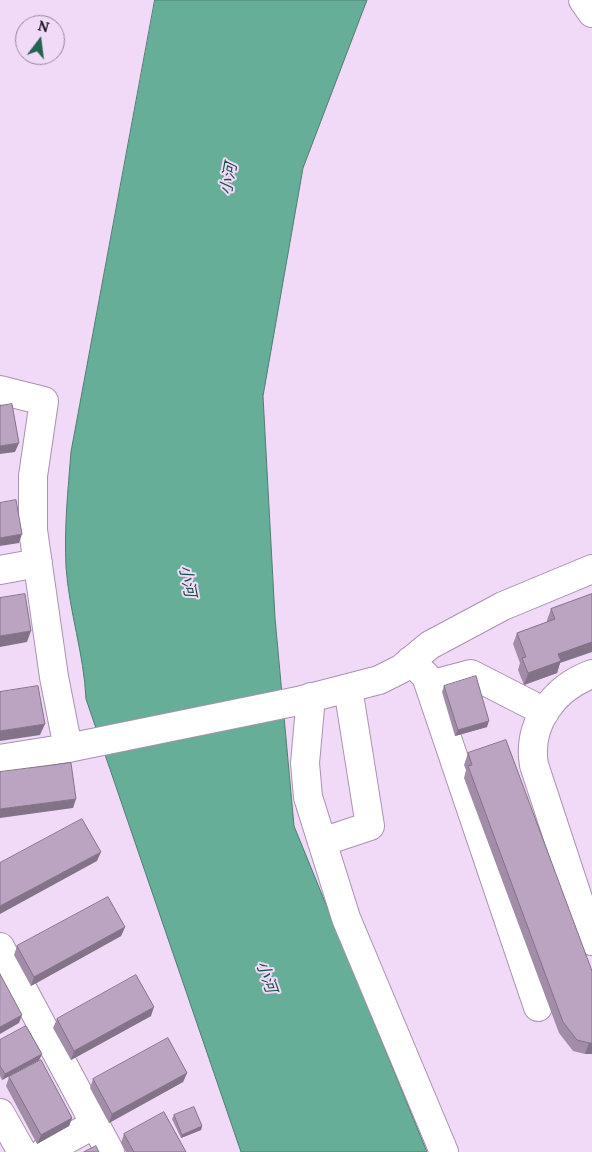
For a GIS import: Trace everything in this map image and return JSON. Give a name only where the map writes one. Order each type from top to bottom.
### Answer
[{"type":"street","points":[[583,0],[592,13]]},
{"type":"street","points":[[0,390],[44,401],[33,476],[33,530],[54,677],[68,748]]},
{"type":"street","points":[[0,570],[38,564]]},
{"type":"street","points":[[0,760],[68,748],[305,699],[379,680],[410,661],[430,645],[503,606],[592,569]]},
{"type":"street","points":[[410,661],[426,676],[538,1007]]},
{"type":"street","points":[[429,685],[471,674],[545,712]]},
{"type":"street","points":[[592,674],[575,680],[550,704],[537,725],[532,741],[534,765],[592,941]]},
{"type":"street","points":[[322,842],[370,826],[348,688]]},
{"type":"street","points":[[305,699],[305,763],[308,797],[346,918],[444,1152]]},
{"type":"street","points":[[0,947],[110,1152]]},
{"type":"street","points":[[0,1113],[22,1152]]},
{"type":"street","points":[[44,1152],[95,1124]]},
{"type":"water","name":"小河","points":[[155,0],[367,0],[303,168],[263,396],[275,618],[294,826],[427,1152],[241,1152],[86,699],[85,682],[66,567],[66,523],[71,452]]},
{"type":"building","points":[[12,404],[19,443],[0,446],[0,406]]},
{"type":"building","points":[[16,500],[22,534],[0,538],[0,503]]},
{"type":"building","points":[[25,594],[31,631],[0,636],[0,598]]},
{"type":"building","points":[[592,594],[592,642],[558,654],[561,661],[528,673],[522,658],[526,657],[517,633],[555,619],[551,609]]},
{"type":"building","points":[[476,676],[489,721],[458,730],[444,686]]},
{"type":"building","points":[[38,686],[45,724],[0,731],[0,692]]},
{"type":"building","points":[[506,740],[592,971],[592,1043],[577,1040],[563,1022],[468,766],[472,765],[468,753]]},
{"type":"building","points":[[71,763],[76,799],[0,809],[0,772]]},
{"type":"building","points":[[82,819],[101,852],[0,906],[0,863]]},
{"type":"building","points":[[108,897],[125,927],[34,977],[17,946]]},
{"type":"building","points":[[0,974],[22,1015],[0,1027]]},
{"type":"building","points":[[136,975],[154,1007],[74,1051],[57,1019]]},
{"type":"building","points":[[26,1026],[42,1054],[5,1074],[0,1066],[0,1040]]},
{"type":"building","points":[[168,1038],[187,1073],[112,1114],[93,1079]]},
{"type":"building","points":[[41,1060],[72,1118],[41,1135],[9,1077]]},
{"type":"building","points":[[194,1107],[202,1126],[182,1135],[174,1115]]},
{"type":"building","points":[[164,1112],[186,1152],[134,1152],[124,1134]]},
{"type":"building","points":[[96,1146],[99,1152],[84,1152]]}]
